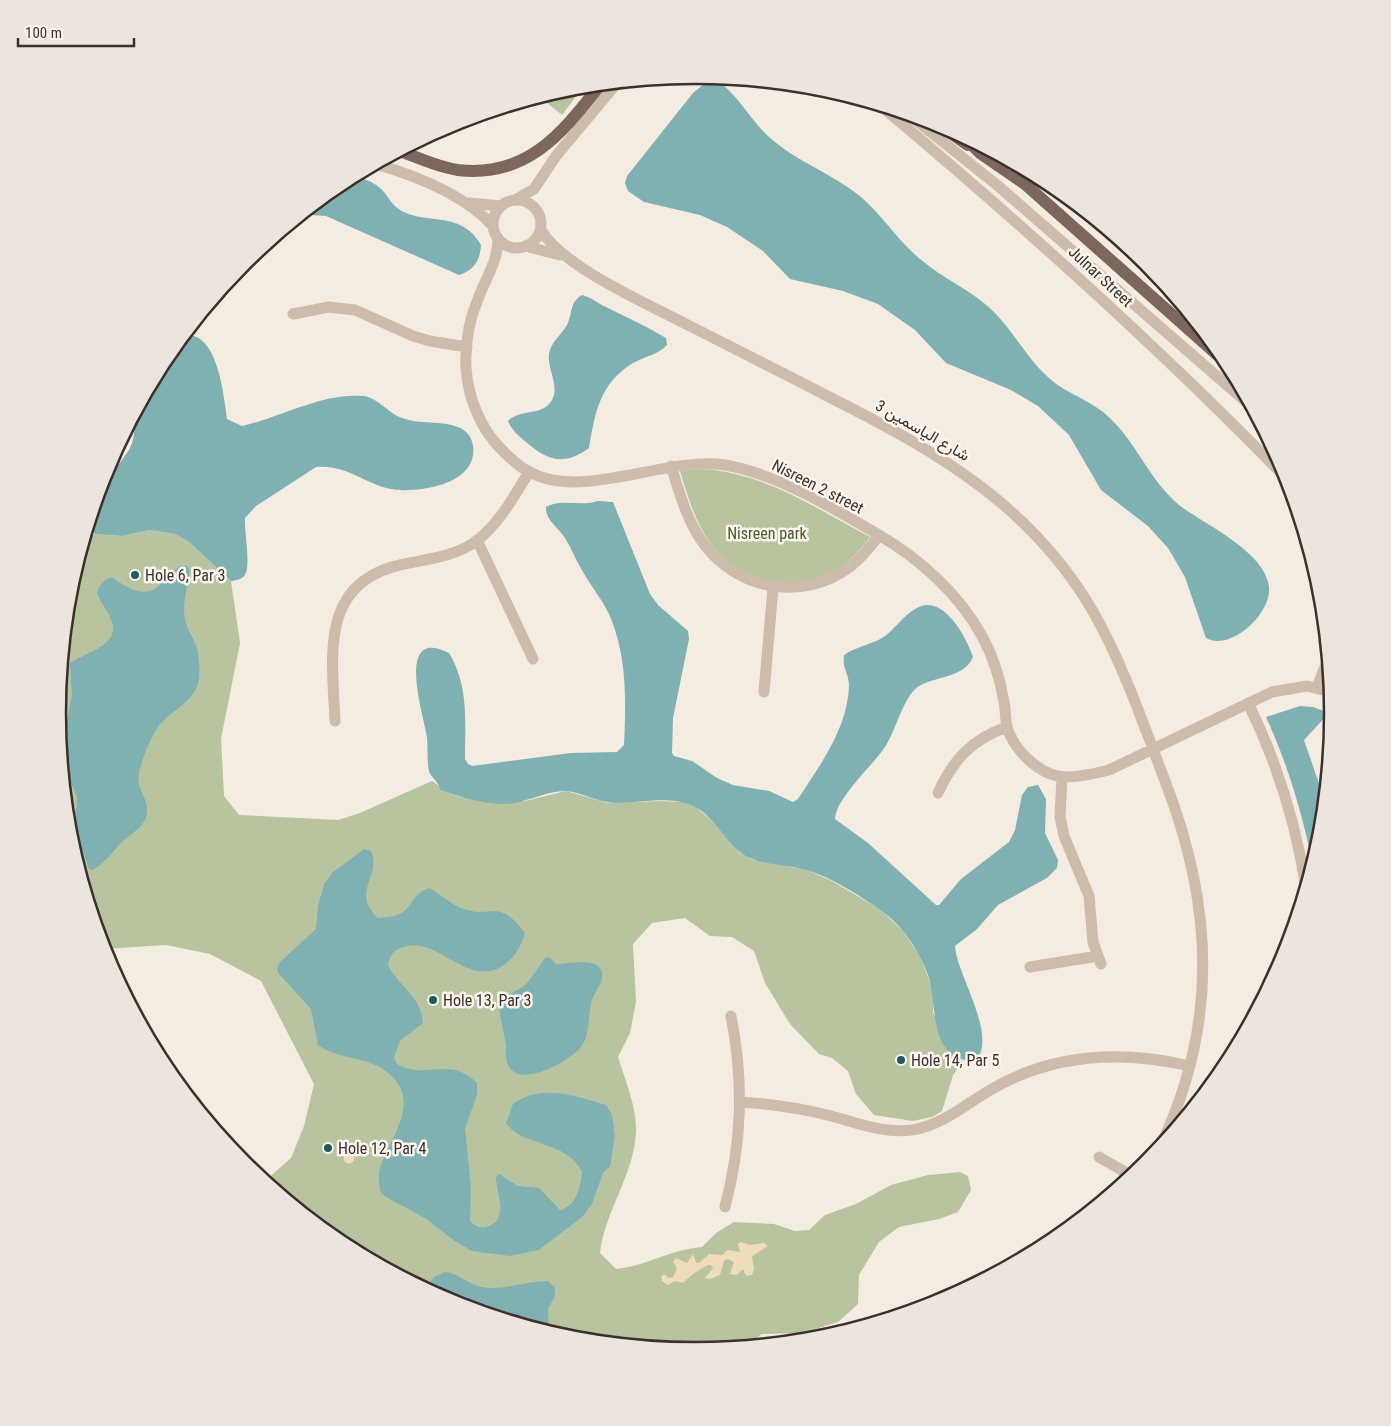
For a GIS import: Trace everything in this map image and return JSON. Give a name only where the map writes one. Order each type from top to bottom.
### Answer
[{"type":"main road","points":[[408,154],[430,163],[457,170],[476,171],[515,163],[533,155],[550,144],[564,130],[594,92]]},
{"type":"main road","points":[[975,149],[1024,184],[1205,344]]},
{"type":"main road","points":[[1013,170],[1024,184]]},
{"type":"street","points":[[493,226],[496,211],[501,206],[534,189],[556,156],[612,89]]},
{"type":"street","name":"Julnar Street","points":[[892,115],[1046,247],[1177,369],[1274,465]]},
{"type":"street","points":[[924,127],[1032,216],[1238,395]]},
{"type":"street","points":[[384,166],[397,170],[467,203],[493,226],[498,238],[510,246],[521,247],[538,237],[542,222],[536,208],[522,200],[515,200]]},
{"type":"street","points":[[467,203],[501,206]]},
{"type":"street","name":"شارع الياسمين 3","points":[[541,230],[564,257]]},
{"type":"street","name":"Nisreen 2 street","points":[[498,238],[492,270],[472,315],[467,347],[469,389],[484,428],[497,445],[529,472],[566,482],[585,482],[671,466],[701,464],[746,470],[787,486],[879,535],[927,569],[967,613],[992,656],[1000,678],[1008,727],[1015,744],[1027,759],[1044,770],[1062,777],[1085,776],[1109,770],[1248,703],[1284,688],[1317,687]]},
{"type":"street","name":"شارع الياسمين 3","points":[[521,247],[564,257],[662,311],[900,433],[961,470],[1017,516],[1043,543],[1088,603],[1106,636],[1182,825],[1200,904],[1203,944],[1198,1026],[1190,1066],[1165,1132]]},
{"type":"street","name":"Nisreen 2 street","points":[[492,270],[521,247]]},
{"type":"street","points":[[293,314],[329,307],[355,310],[413,336],[430,341],[467,347]]},
{"type":"street","points":[[671,466],[690,522],[701,541],[732,571],[752,581],[773,588],[793,589],[814,585],[833,577],[856,561],[879,535]]},
{"type":"street","points":[[335,721],[332,642],[338,615],[352,591],[362,582],[384,569],[438,558],[478,540],[500,517],[529,472]]},
{"type":"street","points":[[478,540],[533,659]]},
{"type":"street","points":[[764,692],[773,588]]},
{"type":"street","points":[[1323,672],[1317,687],[1324,689]]},
{"type":"street","points":[[1248,703],[1282,784],[1297,839],[1303,874]]},
{"type":"street","points":[[938,793],[948,772],[967,749],[992,732],[1008,727]]},
{"type":"street","points":[[1030,967],[1099,960],[1093,942],[1089,896],[1064,836],[1060,817],[1062,777]]},
{"type":"street","points":[[725,1207],[735,1164],[741,1102],[738,1054],[731,1016]]},
{"type":"street","points":[[741,1102],[806,1110],[883,1130],[911,1130],[941,1121],[1003,1083],[1051,1064],[1077,1058],[1125,1056],[1190,1066]]},
{"type":"street","points":[[1099,1157],[1125,1172]]},
{"type":"green space","points":[[577,95],[562,115],[546,102]]},
{"type":"green space","name":"Nisreen park","points":[[701,469],[724,472],[768,484],[870,537],[838,569],[825,577],[810,582],[795,584],[779,582],[747,573],[721,555],[705,536],[696,518],[680,471]]},
{"type":"green space","points":[[149,530],[175,534],[189,542],[231,581],[240,643],[221,739],[224,796],[239,815],[338,820],[360,813],[432,781],[439,786],[440,790],[461,797],[525,801],[566,791],[608,803],[684,802],[696,807],[711,820],[739,852],[751,859],[807,870],[832,881],[881,910],[903,931],[920,956],[934,996],[933,1012],[949,1051],[963,1061],[953,1075],[942,1111],[932,1117],[913,1121],[874,1115],[856,1094],[848,1071],[832,1058],[819,1054],[790,1024],[765,983],[754,951],[732,937],[710,936],[685,918],[652,923],[633,944],[636,1002],[630,1033],[618,1057],[633,1103],[636,1132],[630,1163],[607,1222],[600,1253],[616,1269],[638,1265],[679,1251],[702,1247],[716,1233],[734,1222],[774,1224],[795,1231],[809,1230],[825,1215],[856,1204],[891,1185],[928,1175],[960,1172],[968,1176],[971,1190],[958,1212],[939,1219],[899,1227],[879,1242],[859,1275],[858,1304],[838,1322],[801,1333],[762,1334],[755,1339],[737,1341],[696,1342],[654,1341],[613,1337],[533,1321],[493,1309],[417,1277],[381,1258],[312,1212],[270,1176],[291,1158],[304,1126],[314,1084],[261,981],[210,954],[166,945],[112,948],[88,876],[78,836],[68,754],[66,713],[72,631],[78,590],[93,535],[122,536]]},
{"type":"sand","points":[[349,1152],[355,1158],[349,1164],[343,1158]]},
{"type":"sand","points":[[741,1242],[750,1245],[764,1243],[768,1246],[752,1256],[754,1269],[752,1275],[746,1276],[743,1269],[737,1275],[730,1274],[734,1262],[728,1259],[724,1261],[720,1275],[710,1279],[705,1278],[713,1268],[711,1265],[708,1265],[683,1283],[675,1281],[668,1285],[662,1281],[661,1277],[664,1274],[669,1278],[673,1277],[677,1268],[673,1262],[676,1258],[687,1263],[693,1254],[696,1263],[699,1263],[709,1254],[722,1255],[728,1250],[740,1252],[738,1244]]},
{"type":"water","points":[[704,84],[722,85],[728,89],[768,136],[790,153],[861,197],[920,259],[994,312],[1041,371],[1062,387],[1103,412],[1124,434],[1158,483],[1179,505],[1232,540],[1257,562],[1265,574],[1269,587],[1268,597],[1264,608],[1248,628],[1227,640],[1216,641],[1206,638],[1185,577],[1168,548],[1148,526],[1101,490],[1069,435],[1038,406],[1011,390],[946,363],[915,330],[878,304],[843,291],[790,279],[763,251],[727,227],[700,215],[644,202],[628,191],[625,183],[627,176],[693,93]]},
{"type":"water","points":[[364,179],[375,184],[396,207],[406,213],[451,222],[462,226],[472,233],[481,245],[478,260],[472,268],[459,275],[326,216],[311,215]]},
{"type":"water","points":[[582,295],[666,338],[667,345],[633,363],[622,371],[606,389],[597,411],[589,448],[572,457],[556,459],[542,453],[520,437],[508,421],[513,417],[543,409],[552,400],[555,389],[549,360],[550,350],[567,325],[575,301]]},
{"type":"water","points":[[192,335],[200,339],[212,354],[219,375],[227,419],[242,426],[332,398],[363,396],[373,399],[402,418],[452,425],[464,430],[470,437],[473,446],[473,456],[465,472],[458,477],[440,485],[422,489],[395,490],[337,468],[316,467],[256,506],[245,518],[247,570],[243,577],[231,581],[189,542],[175,534],[149,530],[122,536],[95,534],[94,532],[114,472],[131,446],[134,429],[151,398],[172,363]]},
{"type":"water","points":[[598,501],[613,502],[650,594],[658,605],[688,631],[689,639],[673,718],[672,753],[674,756],[692,761],[717,778],[733,785],[769,791],[793,802],[798,799],[831,745],[844,716],[849,685],[844,655],[882,638],[912,611],[927,605],[945,612],[960,629],[973,657],[969,664],[958,672],[928,682],[915,689],[905,704],[885,747],[848,792],[837,811],[835,819],[868,843],[936,905],[939,905],[961,879],[1009,842],[1015,830],[1022,795],[1028,787],[1038,785],[1046,799],[1045,833],[1058,860],[1057,868],[1047,878],[998,905],[977,929],[955,946],[957,959],[980,1022],[981,1051],[975,1062],[959,1058],[949,1051],[941,1041],[937,1029],[928,975],[908,937],[885,913],[860,896],[825,877],[806,870],[763,862],[741,853],[704,813],[695,807],[668,800],[610,803],[565,791],[552,792],[514,803],[495,804],[476,801],[440,790],[429,771],[427,737],[416,674],[417,660],[422,651],[433,648],[449,653],[460,678],[465,717],[465,759],[468,764],[472,766],[571,753],[617,752],[624,745],[625,697],[623,666],[612,621],[603,602],[581,568],[565,538],[546,512],[546,507],[552,504],[592,503]]},
{"type":"water","points":[[180,566],[187,566],[190,571],[184,614],[198,653],[199,679],[196,688],[187,701],[161,723],[156,730],[144,757],[139,772],[139,784],[147,806],[145,821],[101,864],[93,870],[89,869],[78,836],[75,812],[77,807],[77,797],[71,782],[68,754],[67,719],[72,696],[70,663],[102,646],[112,634],[113,627],[110,617],[97,593],[104,581],[112,577],[133,590],[145,592],[156,588]]},
{"type":"water","points":[[1300,706],[1313,707],[1325,711],[1325,718],[1304,740],[1320,786],[1309,850],[1294,790],[1266,717]]},
{"type":"water","points":[[364,849],[371,851],[373,860],[373,869],[366,892],[367,900],[370,909],[378,918],[399,914],[409,906],[416,896],[429,888],[455,905],[470,911],[494,911],[507,915],[525,933],[520,946],[512,958],[492,971],[478,971],[466,967],[440,953],[414,945],[396,951],[388,965],[418,1005],[423,1023],[400,1041],[394,1058],[397,1064],[408,1069],[447,1069],[457,1071],[467,1075],[477,1083],[477,1095],[465,1128],[471,1187],[470,1221],[478,1227],[484,1228],[494,1223],[498,1218],[500,1205],[496,1177],[499,1174],[518,1186],[539,1188],[560,1210],[570,1205],[577,1195],[582,1171],[565,1153],[513,1131],[506,1123],[513,1104],[535,1094],[559,1093],[606,1105],[612,1115],[615,1136],[610,1166],[603,1173],[592,1204],[582,1217],[539,1250],[510,1256],[472,1251],[456,1242],[425,1218],[386,1197],[380,1191],[380,1168],[402,1116],[404,1104],[402,1092],[395,1080],[383,1069],[367,1062],[333,1053],[318,1045],[311,1009],[279,974],[277,969],[280,962],[316,929],[318,906],[324,884],[332,873]]},
{"type":"water","points":[[549,957],[556,964],[579,962],[594,964],[599,967],[602,973],[601,982],[591,1003],[586,1037],[581,1047],[563,1062],[537,1073],[525,1075],[515,1072],[508,1065],[500,1007],[503,1000],[525,985],[545,958]]},
{"type":"water","points":[[445,1272],[454,1274],[476,1286],[490,1288],[548,1281],[555,1288],[555,1296],[548,1309],[549,1325],[493,1309],[455,1294],[429,1283],[434,1277]]},
{"type":"place","name":"Hole 6, Par 3","points":[[135,575]]},
{"type":"place","name":"Hole 13, Par 3","points":[[433,1000]]},
{"type":"place","name":"Hole 14, Par 5","points":[[901,1060]]},
{"type":"place","name":"Hole 12, Par 4","points":[[328,1148]]}]
